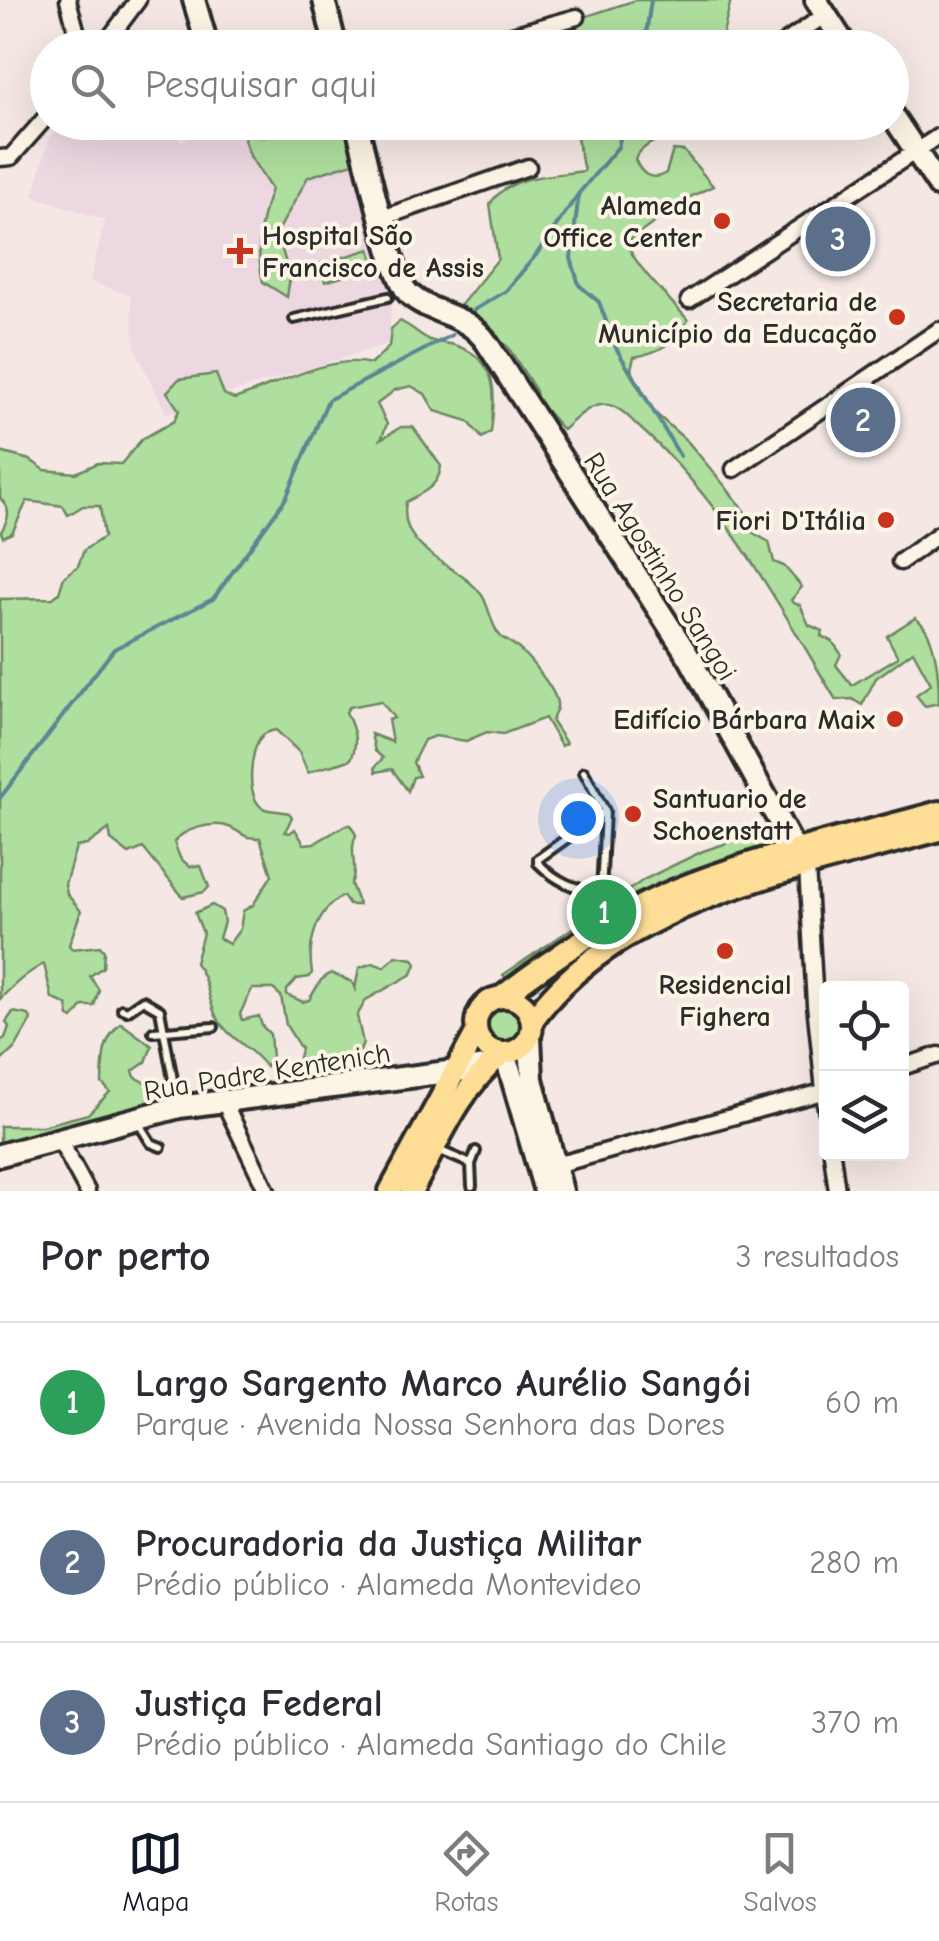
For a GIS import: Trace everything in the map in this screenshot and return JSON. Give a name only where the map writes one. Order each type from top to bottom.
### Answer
[{"type":"main road","points":[[412,1191],[454,1112],[498,1058],[522,1047],[563,982],[639,932],[707,896],[939,812]]},
{"type":"main road","points":[[390,1191],[476,1033],[481,1008],[490,999],[503,996],[614,923],[672,891],[939,830]]},
{"type":"main road","points":[[503,996],[522,1003],[531,1029]]},
{"type":"main road","points":[[476,1033],[498,1058]]},
{"type":"street","points":[[68,0],[76,30]]},
{"type":"street","points":[[116,30],[138,0]]},
{"type":"street","points":[[194,0],[203,30]]},
{"type":"street","points":[[324,0],[332,30]]},
{"type":"street","points":[[796,30],[820,8],[834,30]]},
{"type":"street","points":[[530,30],[577,17]]},
{"type":"street","points":[[0,158],[11,157],[30,135]]},
{"type":"street","points":[[689,300],[939,136]]},
{"type":"street","points":[[361,140],[382,218],[528,168]]},
{"type":"street","points":[[909,140],[939,186]]},
{"type":"street","name":"Rua Agostinho Sangoi","points":[[382,218],[399,276],[409,293],[464,321],[487,343],[688,657],[802,860]]},
{"type":"street","points":[[734,469],[939,330]]},
{"type":"street","points":[[900,562],[939,534]]},
{"type":"street","points":[[802,860],[823,1071]]},
{"type":"street","points":[[531,1029],[532,1079],[546,1176]]},
{"type":"street","points":[[909,1066],[939,1055]]},
{"type":"street","points":[[498,1058],[546,1176],[562,1191]]},
{"type":"street","name":"Rua Padre Kentenich","points":[[0,1154],[179,1107],[454,1071],[498,1058]]},
{"type":"street","points":[[546,1176],[819,1094]]},
{"type":"street","points":[[223,1100],[267,1191]]},
{"type":"street","points":[[59,1139],[87,1191]]},
{"type":"street","points":[[833,1161],[837,1191]]},
{"type":"lane","points":[[294,320],[388,297]]},
{"type":"lane","points":[[584,772],[605,811],[600,894],[614,923]]},
{"type":"lane","points":[[600,894],[556,880],[538,864],[538,859],[605,811]]},
{"type":"lane","points":[[122,1010],[143,1000],[160,1010],[179,1107]]},
{"type":"lane","points":[[153,1032],[214,1027]]},
{"type":"lane","points":[[138,1118],[151,1143],[161,1148]]},
{"type":"lane","points":[[434,1149],[471,1164]]},
{"type":"lane","points":[[472,1186],[471,1164],[476,1151]]},
{"type":"shaded area","name":"Hospital São Francisco de Assis","points":[[49,140],[353,140],[393,293],[388,344],[166,413],[135,349],[130,295],[90,282],[105,220],[33,196]]},
{"type":"green space","points":[[636,0],[731,0],[724,30],[575,29],[584,17]]},
{"type":"green space","points":[[244,140],[349,140],[353,163],[308,177],[277,233],[290,277],[287,297],[263,282],[260,235],[271,189]]},
{"type":"green space","points":[[577,140],[657,140],[635,159],[643,172],[661,176],[666,173],[673,150],[684,151],[713,186],[690,197],[626,243],[647,274],[688,320],[666,345],[634,357],[631,369],[655,413],[688,442],[745,512],[752,532],[769,542],[774,562],[784,566],[802,587],[791,600],[800,605],[809,625],[823,631],[821,636],[832,641],[841,654],[836,665],[852,685],[898,657],[887,636],[915,618],[932,645],[939,703],[925,706],[916,695],[931,684],[913,651],[876,678],[862,705],[852,699],[836,700],[748,555],[669,456],[625,414],[608,405],[589,409],[563,430],[537,400],[536,391],[508,347],[460,306],[498,259],[490,204],[498,194],[532,178],[584,171]]},
{"type":"green space","points":[[370,249],[376,267],[325,282],[320,264]]},
{"type":"green space","points":[[400,321],[429,340],[471,352],[488,370],[493,392],[491,432],[482,438],[468,421],[435,411],[425,394],[411,386],[395,390],[377,404],[387,424],[381,439],[401,427],[413,427],[441,466],[434,484],[406,502],[411,533],[431,555],[471,583],[481,594],[497,632],[541,674],[556,701],[552,722],[566,743],[561,746],[545,718],[503,734],[487,732],[466,741],[435,736],[424,740],[413,762],[419,776],[413,777],[408,791],[392,769],[376,772],[375,767],[383,758],[375,751],[371,734],[392,742],[388,720],[394,718],[381,701],[349,707],[346,712],[354,736],[351,759],[308,773],[299,752],[276,730],[262,736],[254,751],[251,774],[258,804],[289,813],[292,817],[285,832],[295,829],[304,844],[315,843],[346,825],[351,825],[356,835],[351,884],[359,905],[349,905],[343,896],[326,910],[312,940],[312,973],[297,979],[287,995],[303,1002],[309,1000],[321,980],[331,973],[352,982],[355,989],[359,968],[373,963],[384,967],[396,956],[413,959],[416,964],[412,974],[366,1000],[357,1016],[363,1043],[359,1054],[348,1055],[335,1069],[307,1070],[297,1066],[301,1049],[286,1025],[281,996],[273,989],[252,989],[240,1014],[242,1020],[259,1016],[270,1034],[272,1058],[266,1067],[216,1016],[195,963],[203,933],[195,913],[212,905],[222,911],[224,922],[219,938],[229,944],[240,929],[243,911],[253,905],[272,875],[260,838],[222,825],[191,830],[174,842],[180,858],[189,866],[201,866],[209,887],[183,897],[143,848],[129,854],[111,840],[109,829],[87,845],[76,847],[65,884],[67,894],[81,911],[69,945],[72,949],[100,946],[104,951],[103,967],[90,976],[99,990],[94,1006],[83,1006],[73,1019],[69,1017],[67,1005],[52,998],[44,964],[0,999],[0,599],[53,598],[64,577],[78,566],[84,550],[104,537],[100,506],[83,506],[68,515],[63,506],[27,501],[12,533],[3,537],[1,532],[8,514],[0,498],[0,452],[30,460],[45,470],[76,473],[98,463],[121,464],[142,439],[174,421],[179,410],[167,392],[179,379],[216,374],[224,394],[234,399],[320,367],[371,364],[389,347],[391,329]]},
{"type":"green space","points":[[767,830],[776,850],[710,865],[675,878],[600,917],[506,978],[503,975],[645,879],[703,851]]},
{"type":"green space","points":[[506,1003],[520,1009],[526,1023],[520,1037],[506,1043],[492,1037],[486,1023],[492,1009]]},
{"type":"green space","points":[[13,1012],[29,1015],[31,1020],[15,1048],[0,1062],[0,1041],[5,1038],[9,1027],[6,1022]]},
{"type":"green space","points":[[121,1023],[152,1046],[146,1062],[133,1071],[135,1077],[156,1088],[152,1103],[127,1116],[0,1143],[0,1126],[42,1126],[88,1114],[110,1092],[102,1083],[103,1058],[110,1036]]},
{"type":"waterway","points":[[647,30],[651,0]]},
{"type":"waterway","points":[[474,310],[506,291],[620,140]]},
{"type":"waterway","points":[[579,193],[571,258],[579,285],[599,302],[616,348],[680,456]]},
{"type":"waterway","points":[[0,798],[114,649],[213,599],[286,498],[328,400],[452,335]]},
{"type":"place","name":"Alameda Office Center","points":[[722,221]]},
{"type":"place","name":"Justiça Federal","points":[[838,239]]},
{"type":"place","name":"Hospital São Francisco de Assis","points":[[240,251]]},
{"type":"place","name":"Secretaria de Município da Educação","points":[[897,317]]},
{"type":"place","name":"Procuradoria da Justiça Militar","points":[[863,420]]},
{"type":"place","name":"Fiori D'Itália","points":[[886,520]]},
{"type":"place","name":"Edifício Bárbara Maix","points":[[895,719]]},
{"type":"place","name":"Santuario de Schoenstatt","points":[[633,814]]},
{"type":"place","name":"Largo Sargento Marco Aurélio Sangói","points":[[604,912]]},
{"type":"place","name":"Residencial Fighera","points":[[725,951]]}]
